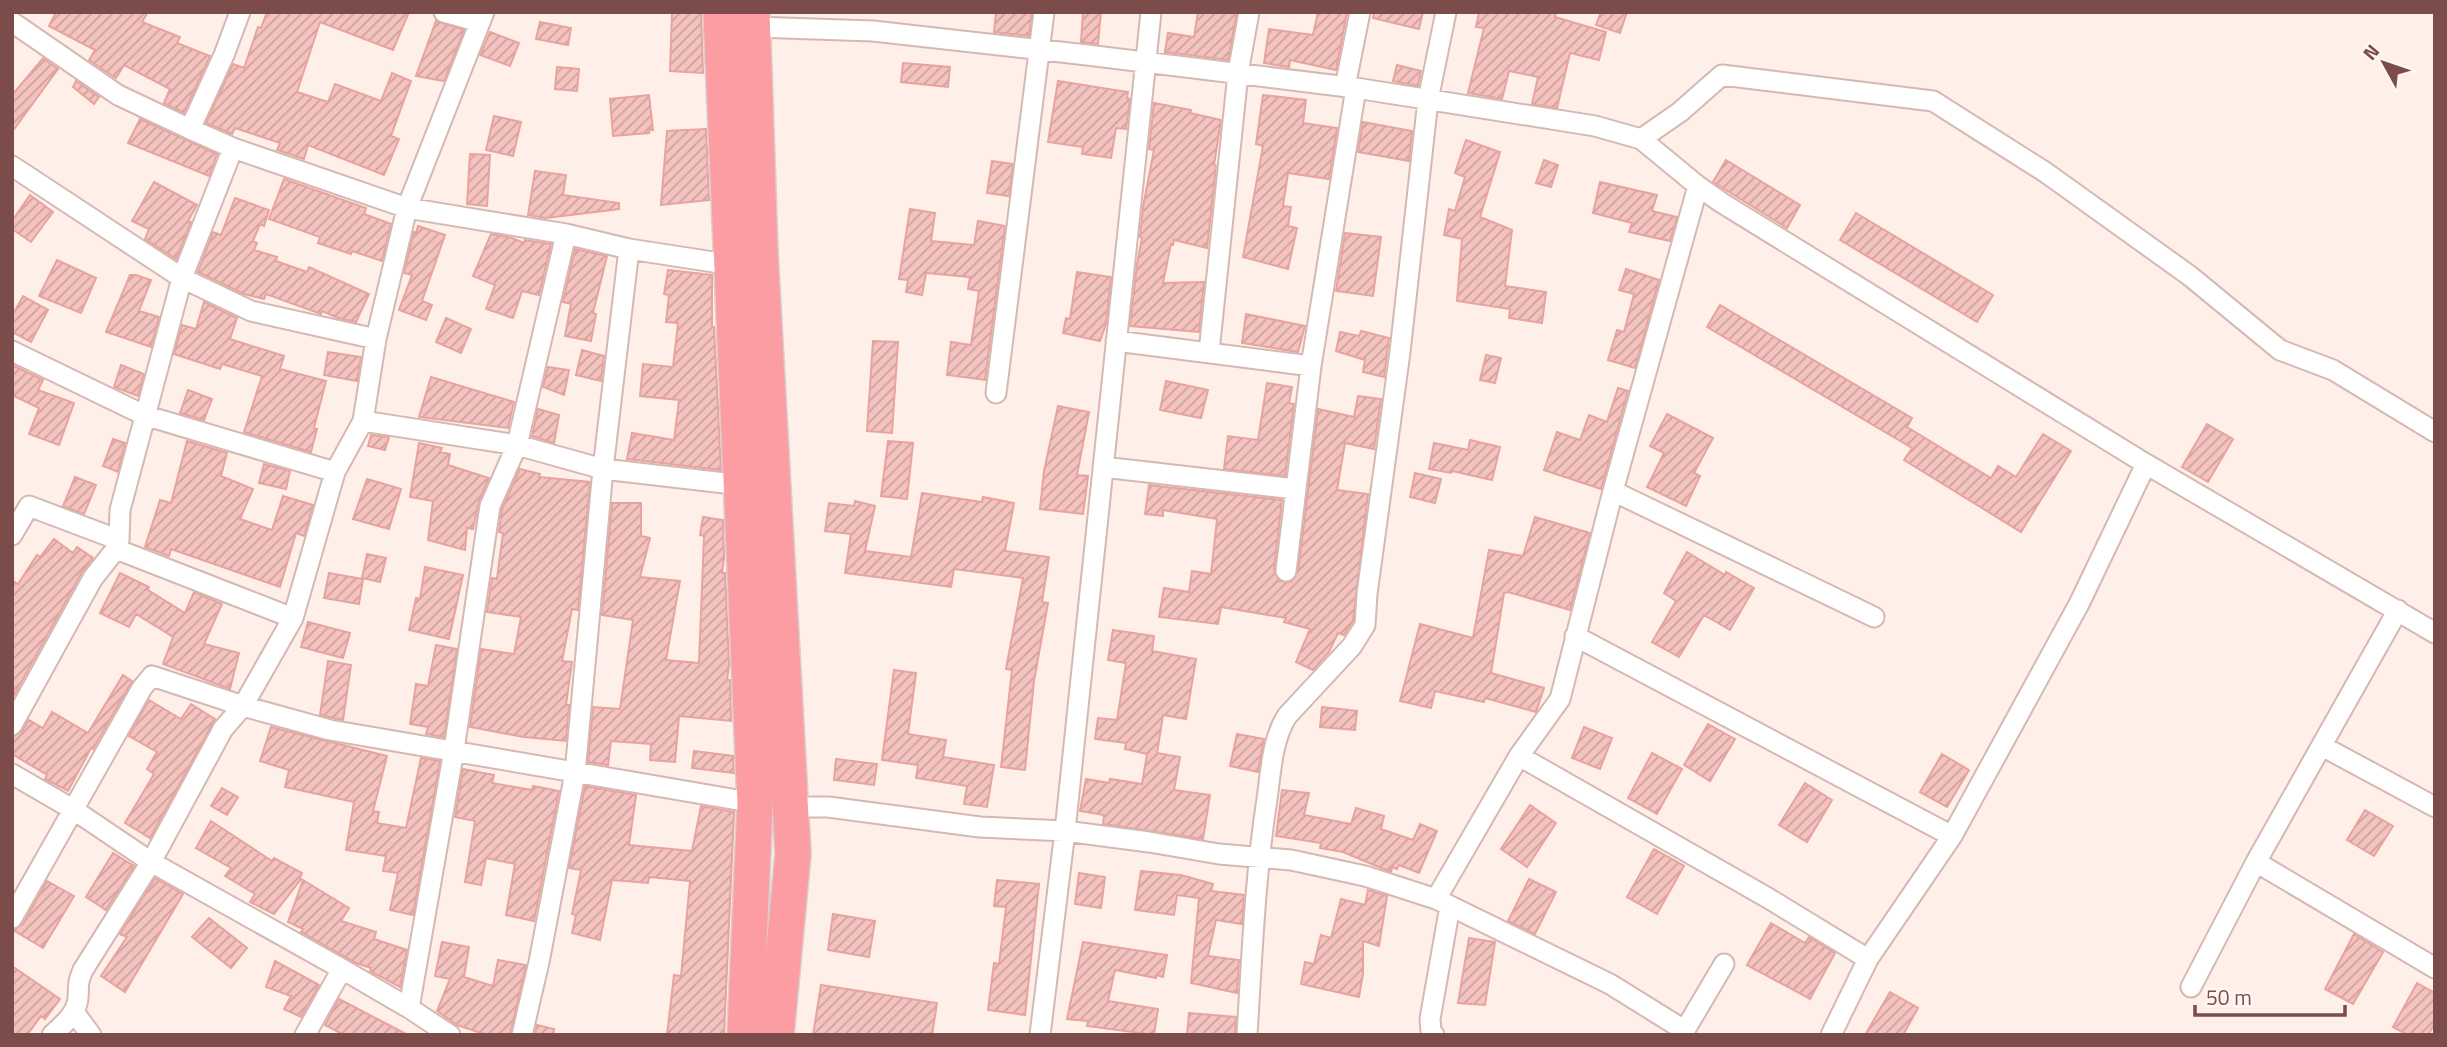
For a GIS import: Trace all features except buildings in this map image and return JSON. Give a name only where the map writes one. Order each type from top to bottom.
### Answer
[{"type":"highway","points":[[721,12],[755,803],[745,1035]]},
{"type":"highway","points":[[752,20],[760,252],[793,854],[776,1035]]},
{"type":"street","points":[[190,129],[224,55],[240,12]]},
{"type":"street","points":[[52,1035],[74,1012],[78,997],[77,984],[83,970],[151,862],[223,729],[243,706],[293,618],[335,472],[363,421],[376,339],[407,208],[482,17],[444,12]]},
{"type":"street","points":[[996,393],[1044,12]]},
{"type":"street","points":[[1040,1035],[1065,831],[1151,12]]},
{"type":"street","points":[[1209,352],[1238,73],[1249,12]]},
{"type":"street","points":[[1286,571],[1311,366],[1360,12]]},
{"type":"street","points":[[1247,1035],[1258,858],[1273,754],[1280,727],[1352,646],[1365,625],[1400,352],[1428,100],[1446,12]]},
{"type":"street","points":[[752,20],[1039,49],[1350,87],[1595,127],[1642,139],[1698,187],[1801,252],[2146,464],[2435,632]]},
{"type":"street","points":[[12,22],[118,94],[190,129],[233,148],[407,208],[566,234],[629,249],[733,265]]},
{"type":"street","points":[[1642,139],[1680,112],[1722,75],[1881,92],[1933,101],[2045,172],[2179,268],[2280,350],[2333,370],[2435,432]]},
{"type":"street","points":[[12,725],[93,579],[117,545],[120,510],[182,278],[233,148]]},
{"type":"street","points":[[12,166],[182,278],[251,311],[376,339]]},
{"type":"street","points":[[1434,1035],[1430,1019],[1443,903],[1519,756],[1560,699],[1613,491],[1698,187]]},
{"type":"street","points":[[410,1008],[454,750],[491,506],[517,445],[566,234]]},
{"type":"street","points":[[522,1035],[539,962],[575,773],[603,469],[629,249]]},
{"type":"street","points":[[1116,341],[1311,366]]},
{"type":"street","points":[[12,351],[144,415],[335,472]]},
{"type":"street","points":[[363,421],[517,445],[603,469],[742,485]]},
{"type":"street","points":[[1831,1035],[1868,959],[1952,836],[2079,604],[2146,464]]},
{"type":"street","points":[[1103,467],[1295,489]]},
{"type":"street","points":[[1613,491],[1874,617]]},
{"type":"street","points":[[12,535],[29,506],[293,618]]},
{"type":"street","points":[[2191,987],[2256,862],[2398,610]]},
{"type":"street","points":[[1576,636],[1952,836]]},
{"type":"street","points":[[12,918],[142,688],[152,676],[243,706],[330,730],[755,803]]},
{"type":"street","points":[[2322,746],[2435,807]]},
{"type":"street","points":[[1519,756],[1768,898],[1868,959]]},
{"type":"street","points":[[12,774],[74,810],[151,862],[410,1008],[446,1034]]},
{"type":"street","points":[[790,807],[828,807],[980,827],[1065,831],[1219,854],[1325,866],[1365,876],[1443,903],[1610,984],[1683,1032],[1724,964]]},
{"type":"street","points":[[2256,862],[2435,968]]},
{"type":"street","points":[[305,1035],[342,969]]},
{"type":"street","points":[[74,1012],[91,1035]]}]
